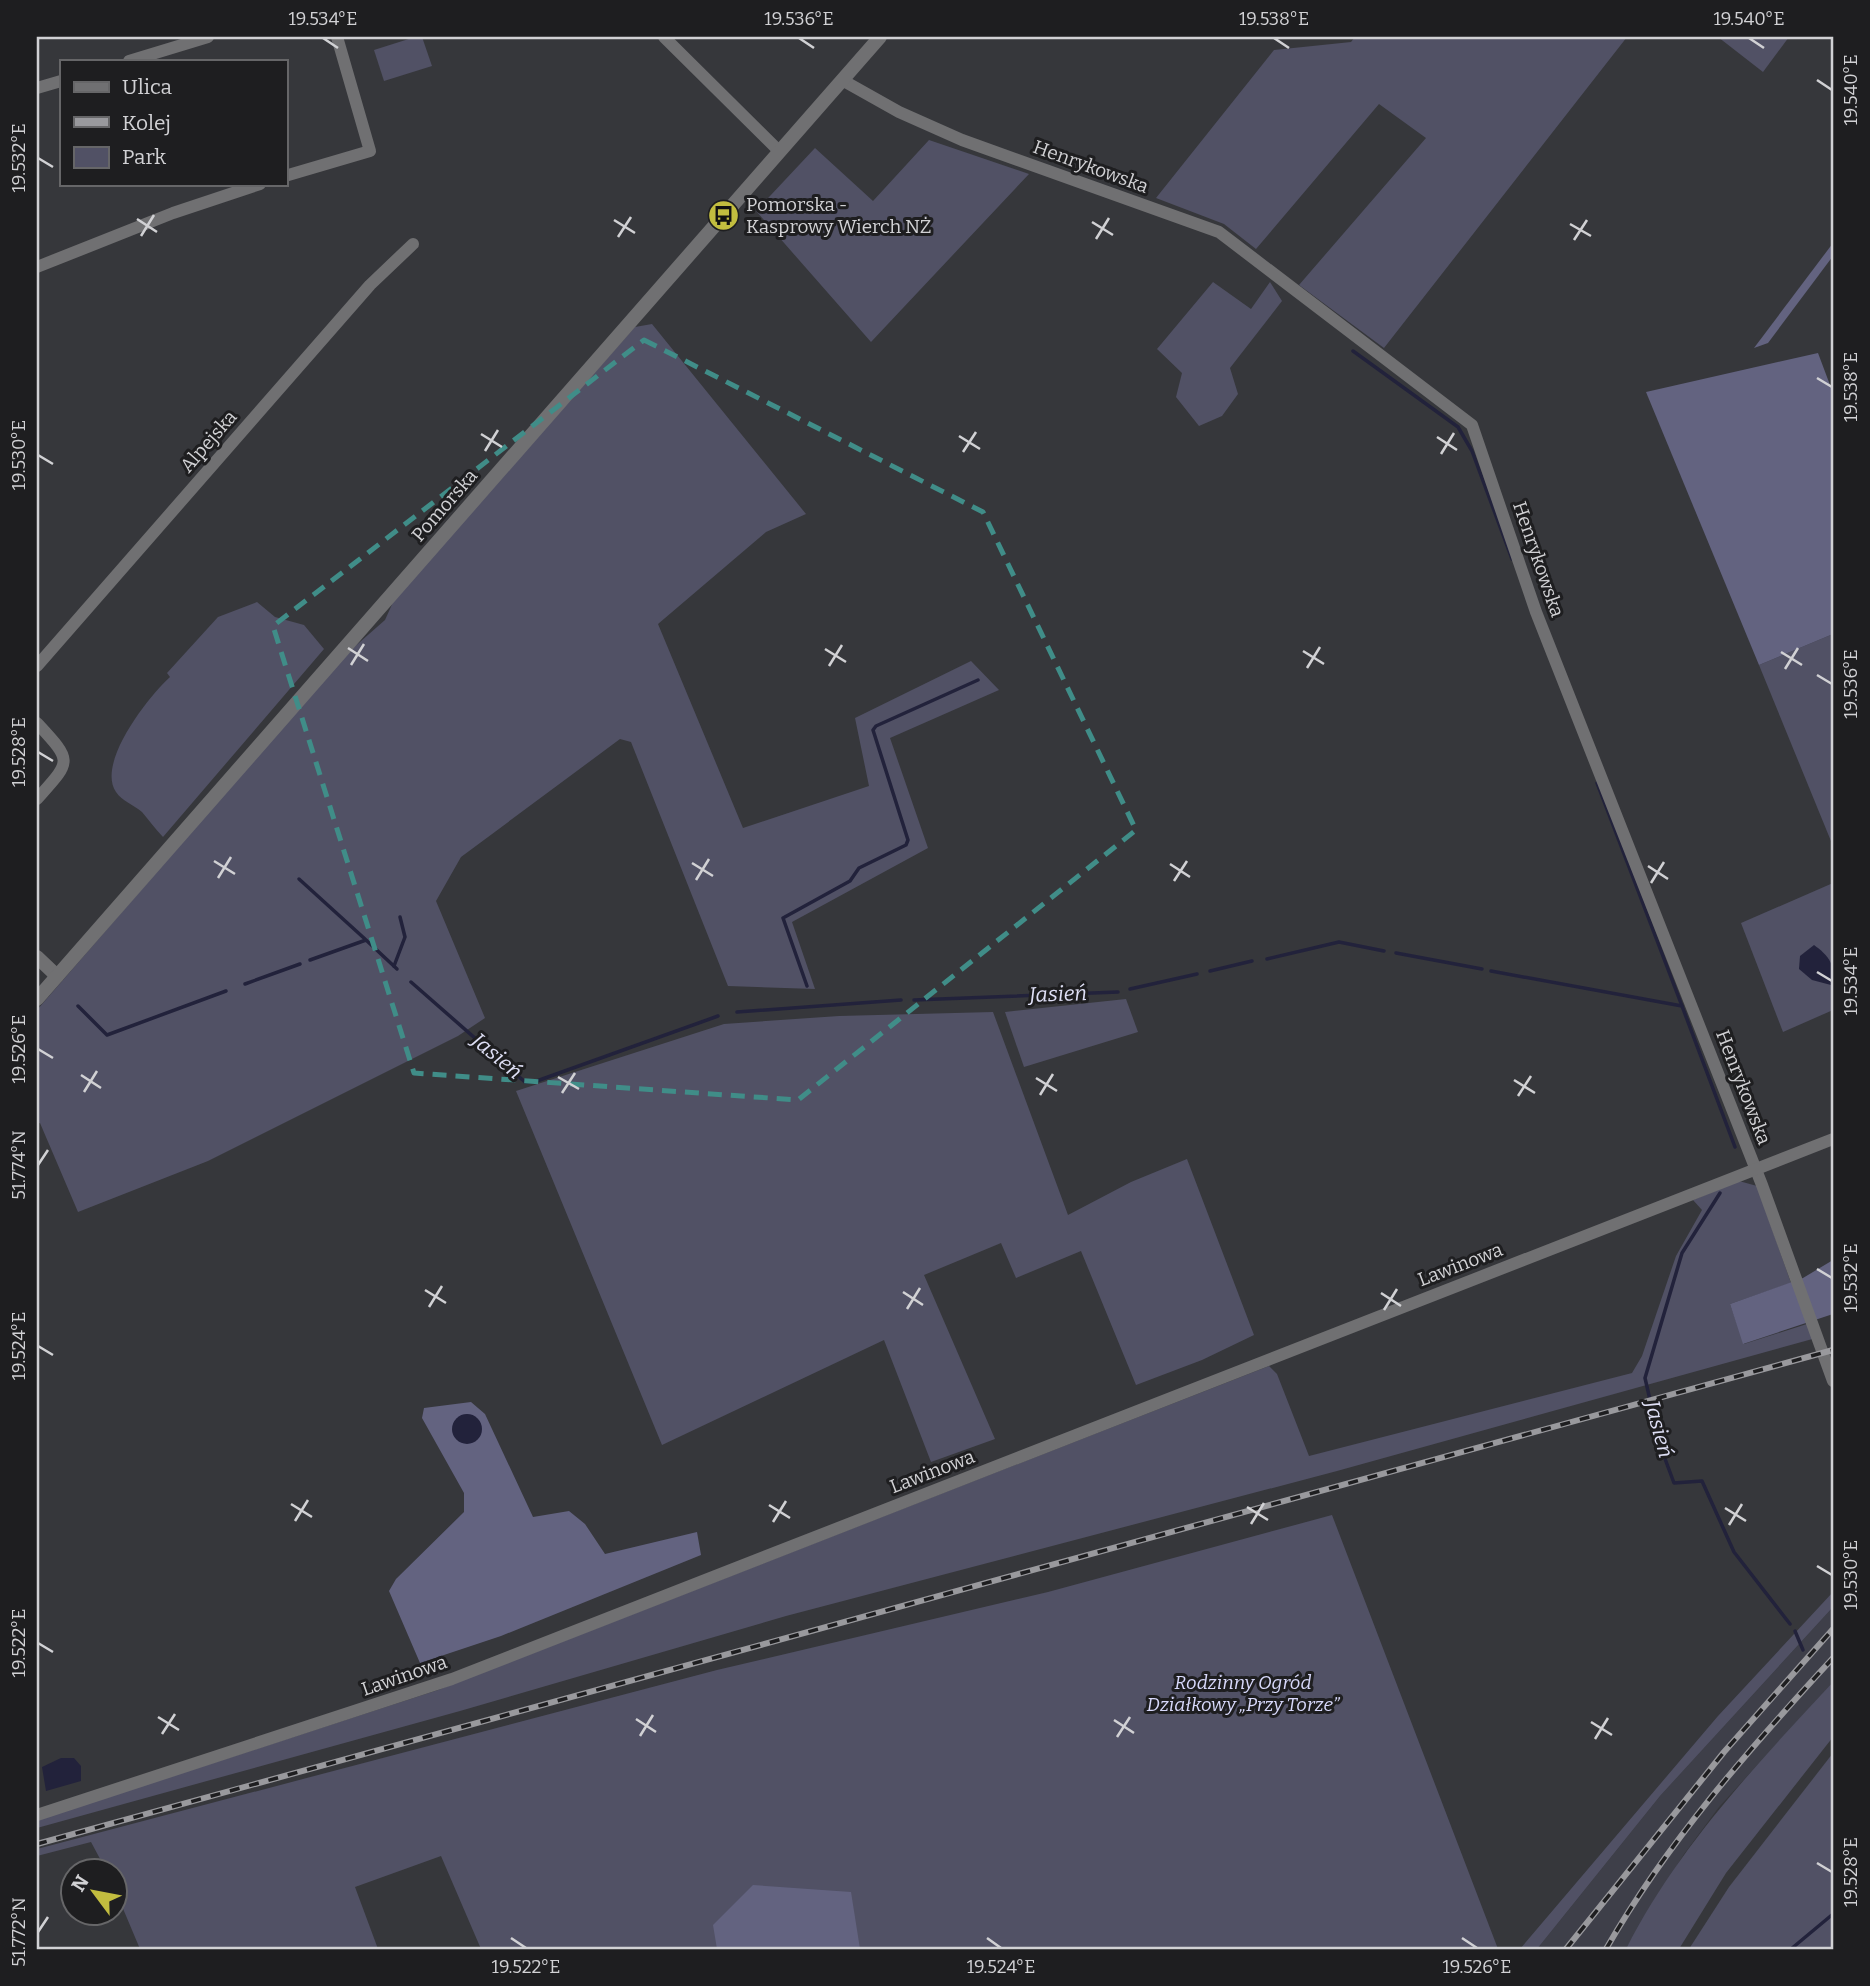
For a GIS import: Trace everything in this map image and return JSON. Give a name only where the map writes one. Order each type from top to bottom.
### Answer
[{"type":"street","points":[[132,60],[208,37]]},
{"type":"street","points":[[287,175],[370,151],[337,37]]},
{"type":"street","points":[[664,37],[779,151]]},
{"type":"street","name":"Pomorska","points":[[37,999],[880,37]]},
{"type":"street","name":"Henrykowska","points":[[842,80],[899,112],[962,141],[1219,232],[1472,425],[1536,612],[1756,1169],[1833,1381]]},
{"type":"street","points":[[37,88],[60,81]]},
{"type":"street","points":[[37,267],[173,212],[254,186]]},
{"type":"street","name":"Alpejska","points":[[37,666],[370,285],[413,244]]},
{"type":"street","points":[[37,723],[63,752],[65,758],[59,775],[37,799]]},
{"type":"street","points":[[37,957],[57,976]]},
{"type":"street","name":"Lawinowa","points":[[37,1815],[452,1679],[1833,1139]]},
{"type":"highlighted area","points":[[644,340],[983,512],[1136,830],[798,1100],[414,1073],[273,626]]},
{"type":"shaded area","points":[[1833,243],[1833,256],[1768,343],[1754,348]]},
{"type":"shaded area","points":[[1818,353],[1833,393],[1833,634],[1759,665],[1646,392]]},
{"type":"shaded area","points":[[1814,945],[1830,962],[1833,973],[1831,985],[1812,980],[1799,969],[1800,956]]},
{"type":"shaded area","points":[[1833,1260],[1833,1314],[1743,1344],[1730,1304],[1803,1278]]},
{"type":"shaded area","points":[[471,1402],[485,1414],[533,1517],[569,1511],[585,1524],[605,1554],[697,1532],[701,1555],[501,1636],[420,1663],[389,1591],[396,1579],[464,1512],[464,1493],[422,1418],[424,1408]]},
{"type":"shaded area","points":[[467,1414],[473,1415],[481,1423],[481,1435],[473,1443],[467,1444],[461,1443],[453,1435],[452,1429],[453,1423],[461,1415]]},
{"type":"shaded area","points":[[1833,1607],[1833,1682],[1719,1807],[1684,1854],[1626,1949],[1537,1949],[1660,1796]]},
{"type":"shaded area","points":[[61,1758],[74,1758],[81,1766],[81,1781],[46,1791],[42,1767]]},
{"type":"shaded area","points":[[753,1885],[851,1892],[860,1949],[717,1949],[713,1925]]},
{"type":"green space","points":[[422,37],[432,66],[384,81],[374,50]]},
{"type":"green space","points":[[1355,37],[1627,37],[1384,348],[1299,285],[1426,138],[1379,104],[1256,249],[1224,224],[1156,198],[1274,50],[1351,42]]},
{"type":"green space","points":[[1718,37],[1789,37],[1763,72]]},
{"type":"green space","points":[[929,140],[1029,174],[871,342],[756,211],[815,148],[873,201]]},
{"type":"green space","points":[[1213,282],[1251,309],[1270,282],[1282,301],[1230,368],[1238,394],[1222,416],[1199,426],[1176,397],[1182,373],[1157,349]]},
{"type":"green space","points":[[652,324],[806,514],[766,532],[658,624],[743,828],[869,786],[855,718],[971,661],[999,690],[890,738],[928,848],[792,922],[815,989],[728,986],[631,742],[620,739],[461,857],[436,901],[485,1018],[458,1036],[208,1161],[78,1212],[40,1123],[37,1124],[37,1010],[344,656],[385,620],[394,600],[635,327]]},
{"type":"green space","points":[[257,602],[275,617],[304,625],[324,649],[163,837],[142,812],[116,792],[112,780],[113,764],[119,748],[138,714],[170,677],[167,673],[218,617]]},
{"type":"green space","points":[[1833,634],[1833,846],[1759,665]]},
{"type":"green space","points":[[1833,883],[1833,1010],[1783,1032],[1741,923]]},
{"type":"green space","points":[[1126,999],[1138,1032],[1024,1067],[1005,1012]]},
{"type":"green space","points":[[993,1012],[1068,1215],[1131,1182],[1187,1159],[1254,1335],[1202,1360],[1136,1385],[1081,1251],[1016,1278],[1001,1243],[924,1275],[995,1439],[931,1462],[884,1340],[662,1445],[516,1091],[724,1024],[839,1016]]},
{"type":"green space","points":[[1739,1181],[1757,1186],[1791,1283],[1730,1304],[1744,1344],[1810,1323],[1816,1338],[1337,1471],[786,1616],[460,1711],[37,1828],[37,1820],[438,1690],[1269,1366],[1277,1374],[1309,1456],[1632,1373],[1642,1356],[1676,1256],[1702,1210],[1693,1200]]},
{"type":"green space","name":"Rodzinny Ogród Działkowy „Przy Torze”","points":[[1332,1515],[1498,1949],[481,1949],[441,1856],[355,1887],[378,1949],[140,1949],[130,1925],[130,1856],[98,1856],[91,1842],[37,1856],[37,1849],[717,1670],[1048,1592]]},
{"type":"green space","points":[[1833,1592],[1833,1607],[1660,1796],[1537,1949],[1520,1949],[1718,1716]]},
{"type":"green space","points":[[1833,1682],[1833,1737],[1726,1873],[1679,1949],[1626,1949],[1669,1876],[1720,1808]]},
{"type":"green space","points":[[1833,1753],[1833,1949],[1689,1949],[1729,1887]]},
{"type":"waterway","points":[[1353,351],[1458,427],[1472,451],[1512,559]]},
{"type":"waterway","points":[[807,986],[783,918],[850,881],[859,868],[906,845],[908,840],[873,730],[876,726],[978,680]]},
{"type":"waterway","points":[[1597,783],[1682,1006]]},
{"type":"waterway","points":[[299,879],[365,939]]},
{"type":"waterway","points":[[394,966],[405,937],[400,917]]},
{"type":"waterway","name":"Jasień","points":[[310,960],[366,940],[397,969]]},
{"type":"waterway","name":"Jasień","points":[[1267,959],[1339,942],[1384,951]]},
{"type":"waterway","name":"Jasień","points":[[1396,953],[1482,969]]},
{"type":"waterway","name":"Jasień","points":[[1210,971],[1252,961]]},
{"type":"waterway","name":"Jasień","points":[[245,984],[300,964]]},
{"type":"waterway","name":"Jasień","points":[[1491,971],[1682,1006],[1735,1147]]},
{"type":"waterway","name":"Jasień","points":[[1130,989],[1197,974]]},
{"type":"waterway","name":"Jasień","points":[[411,982],[525,1082],[534,1082],[718,1016]]},
{"type":"waterway","name":"Jasień","points":[[78,1006],[107,1035],[226,991]]},
{"type":"waterway","name":"Jasień","points":[[914,1000],[1118,992]]},
{"type":"waterway","name":"Jasień","points":[[737,1012],[901,1000]]},
{"type":"waterway","name":"Jasień","points":[[1720,1193],[1682,1253],[1645,1378],[1661,1448],[1674,1483],[1702,1481],[1734,1552],[1790,1624]]},
{"type":"waterway","points":[[1795,1631],[1803,1650]]},
{"type":"waterway","name":"Jasień","points":[[1791,1949],[1833,1914]]},
{"type":"railway","points":[[37,1844],[1833,1350]]},
{"type":"railway","points":[[1566,1949],[1724,1752],[1833,1629]]},
{"type":"railway","points":[[1606,1949],[1656,1871],[1711,1797],[1833,1658]]},
{"type":"place","name":"Pomorska - Kasprowy Wierch NŻ","points":[[723,215]]}]
